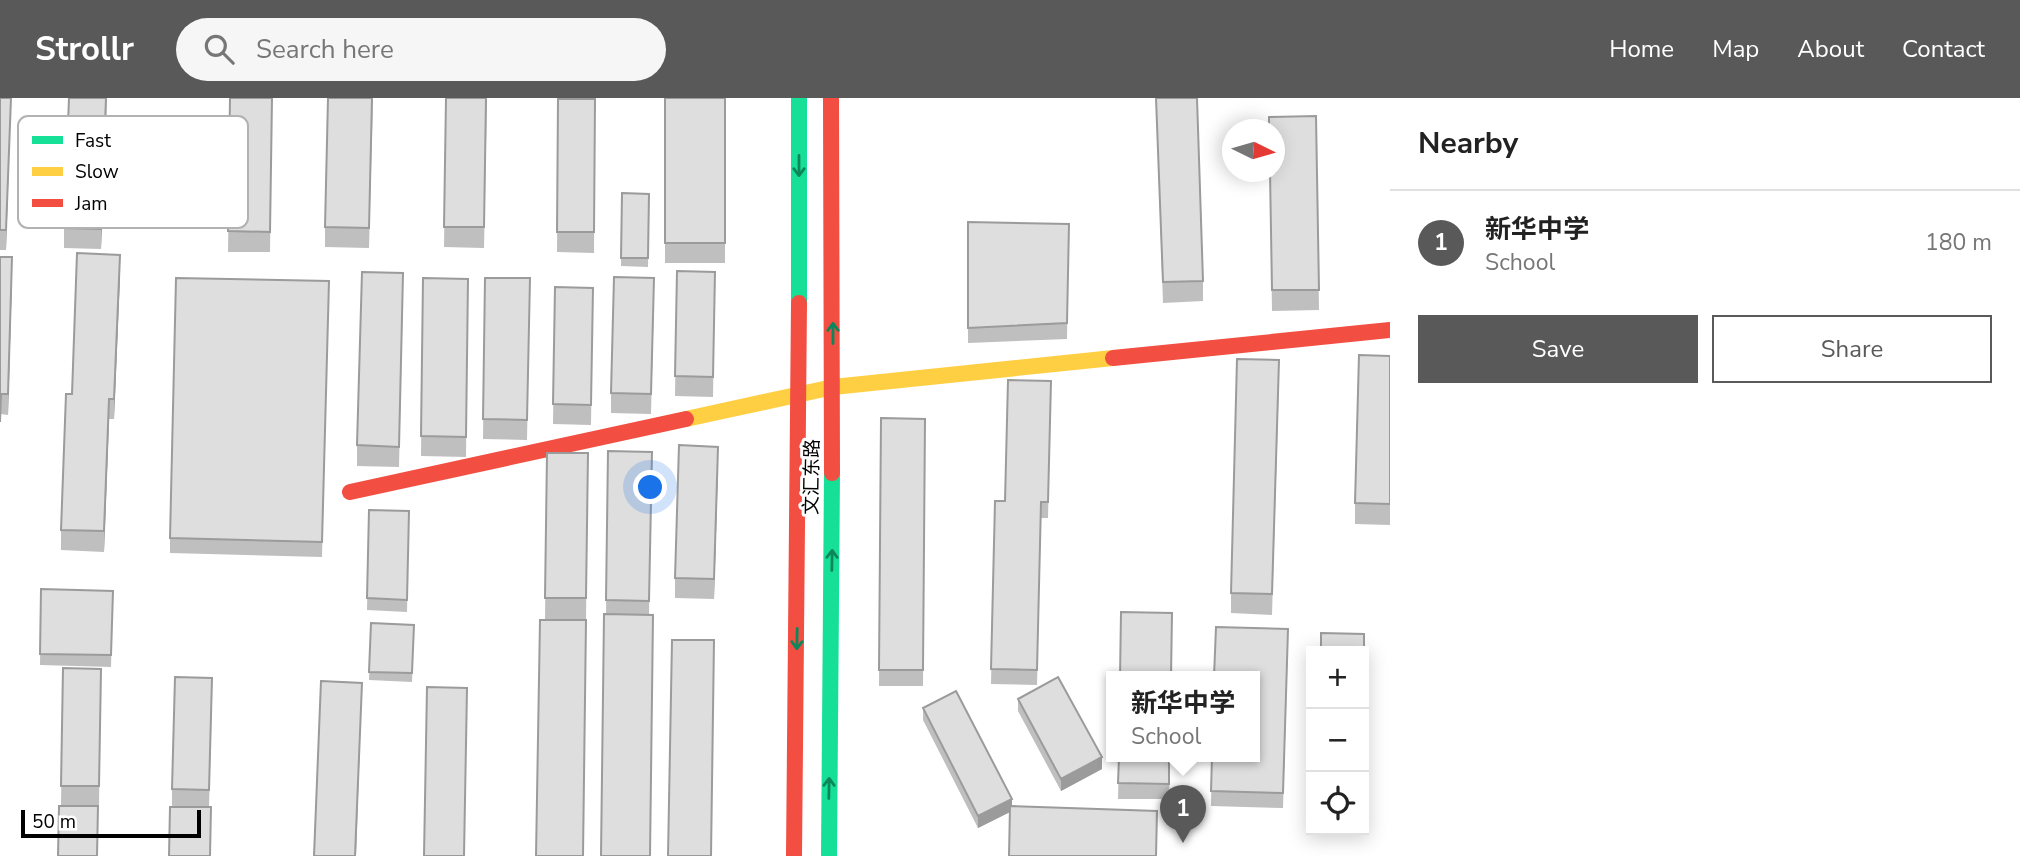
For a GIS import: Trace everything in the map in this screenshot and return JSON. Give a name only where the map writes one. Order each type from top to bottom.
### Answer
[{"type":"main road","name":"文汇东路","points":[[794,856],[799,98]]},
{"type":"main road","name":"文汇东路","points":[[829,856],[834,387],[831,98]]},
{"type":"main road","points":[[351,492],[834,387],[1390,330]]},
{"type":"building","points":[[0,98],[11,98],[6,230],[0,230]]},
{"type":"building","points":[[69,98],[106,98],[105,116],[68,116]]},
{"type":"building","points":[[230,98],[272,98],[270,232],[228,231],[228,228],[248,228],[248,116],[230,116]]},
{"type":"building","points":[[328,98],[372,98],[369,228],[325,227]]},
{"type":"building","points":[[446,98],[486,98],[484,227],[444,227]]},
{"type":"building","points":[[665,98],[725,98],[725,243],[665,243]]},
{"type":"building","points":[[1156,98],[1197,98],[1203,281],[1163,282]]},
{"type":"building","points":[[558,99],[595,99],[594,232],[557,232]]},
{"type":"building","points":[[1316,116],[1319,290],[1272,290],[1270,182],[1285,182],[1285,119],[1269,117]]},
{"type":"building","points":[[622,193],[649,194],[648,258],[621,258]]},
{"type":"building","points":[[968,222],[1069,224],[1067,323],[968,328]]},
{"type":"building","points":[[77,253],[120,255],[114,399],[109,399],[104,531],[61,530],[66,394],[72,394]]},
{"type":"building","points":[[0,257],[12,257],[8,394],[1,394],[0,422]]},
{"type":"building","points":[[677,271],[715,272],[713,377],[675,376]]},
{"type":"building","points":[[362,272],[403,273],[399,447],[357,445]]},
{"type":"building","points":[[614,277],[654,278],[651,394],[611,393]]},
{"type":"building","points":[[176,278],[329,281],[322,542],[170,538]]},
{"type":"building","points":[[423,278],[468,279],[466,437],[421,436]]},
{"type":"building","points":[[485,278],[530,278],[527,420],[483,419]]},
{"type":"building","points":[[555,287],[593,288],[591,405],[553,404]]},
{"type":"building","points":[[1359,355],[1390,356],[1390,504],[1355,503]]},
{"type":"building","points":[[1237,359],[1279,360],[1272,594],[1231,593]]},
{"type":"building","points":[[1008,380],[1051,381],[1048,502],[1041,502],[1037,670],[991,669],[995,501],[1005,501]]},
{"type":"building","points":[[881,418],[925,419],[923,670],[879,670]]},
{"type":"building","points":[[679,445],[718,447],[714,579],[675,578]]},
{"type":"building","points":[[608,451],[652,452],[649,601],[606,600]]},
{"type":"building","points":[[547,453],[588,453],[586,598],[545,598]]},
{"type":"building","points":[[369,510],[409,511],[407,600],[367,598]]},
{"type":"building","points":[[41,589],[113,591],[111,655],[40,654]]},
{"type":"building","points":[[1121,612],[1172,613],[1171,671],[1120,671]]},
{"type":"building","points":[[604,614],[653,615],[650,856],[601,856]]},
{"type":"building","points":[[540,620],[586,620],[583,856],[536,856]]},
{"type":"building","points":[[371,623],[414,625],[412,673],[369,672]]},
{"type":"building","points":[[1216,627],[1288,629],[1283,793],[1211,791],[1212,762],[1260,762],[1260,671],[1214,671]]},
{"type":"building","points":[[1321,633],[1364,634],[1364,646],[1321,646]]},
{"type":"building","points":[[672,640],[714,640],[711,856],[668,856]]},
{"type":"building","points":[[63,668],[101,669],[99,786],[61,786]]},
{"type":"building","points":[[175,677],[212,678],[209,790],[172,789]]},
{"type":"building","points":[[1058,677],[1102,757],[1061,779],[1018,699]]},
{"type":"building","points":[[321,681],[362,683],[355,856],[314,856]]},
{"type":"building","points":[[427,687],[467,688],[464,856],[424,856]]},
{"type":"building","points":[[956,691],[1012,799],[978,816],[923,708]]},
{"type":"building","points":[[1119,762],[1169,762],[1169,784],[1118,783]]},
{"type":"building","points":[[59,806],[98,806],[97,856],[58,856]]},
{"type":"building","points":[[1010,806],[1157,811],[1156,856],[1009,856]]},
{"type":"building","points":[[170,807],[211,807],[210,856],[169,856]]},
{"type":"traffic: fast","points":[[799,98],[799,303]]},
{"type":"traffic: fast","points":[[829,856],[832,473]]},
{"type":"traffic: slow","points":[[686,419],[833,387],[1113,358]]},
{"type":"traffic: jam","points":[[831,98],[832,473]]},
{"type":"traffic: jam","points":[[794,856],[799,303]]},
{"type":"traffic: jam","points":[[1113,358],[1390,330]]},
{"type":"traffic: jam","points":[[350,492],[686,419]]},
{"type":"place","name":"新华中学","points":[[1183,843]]}]
